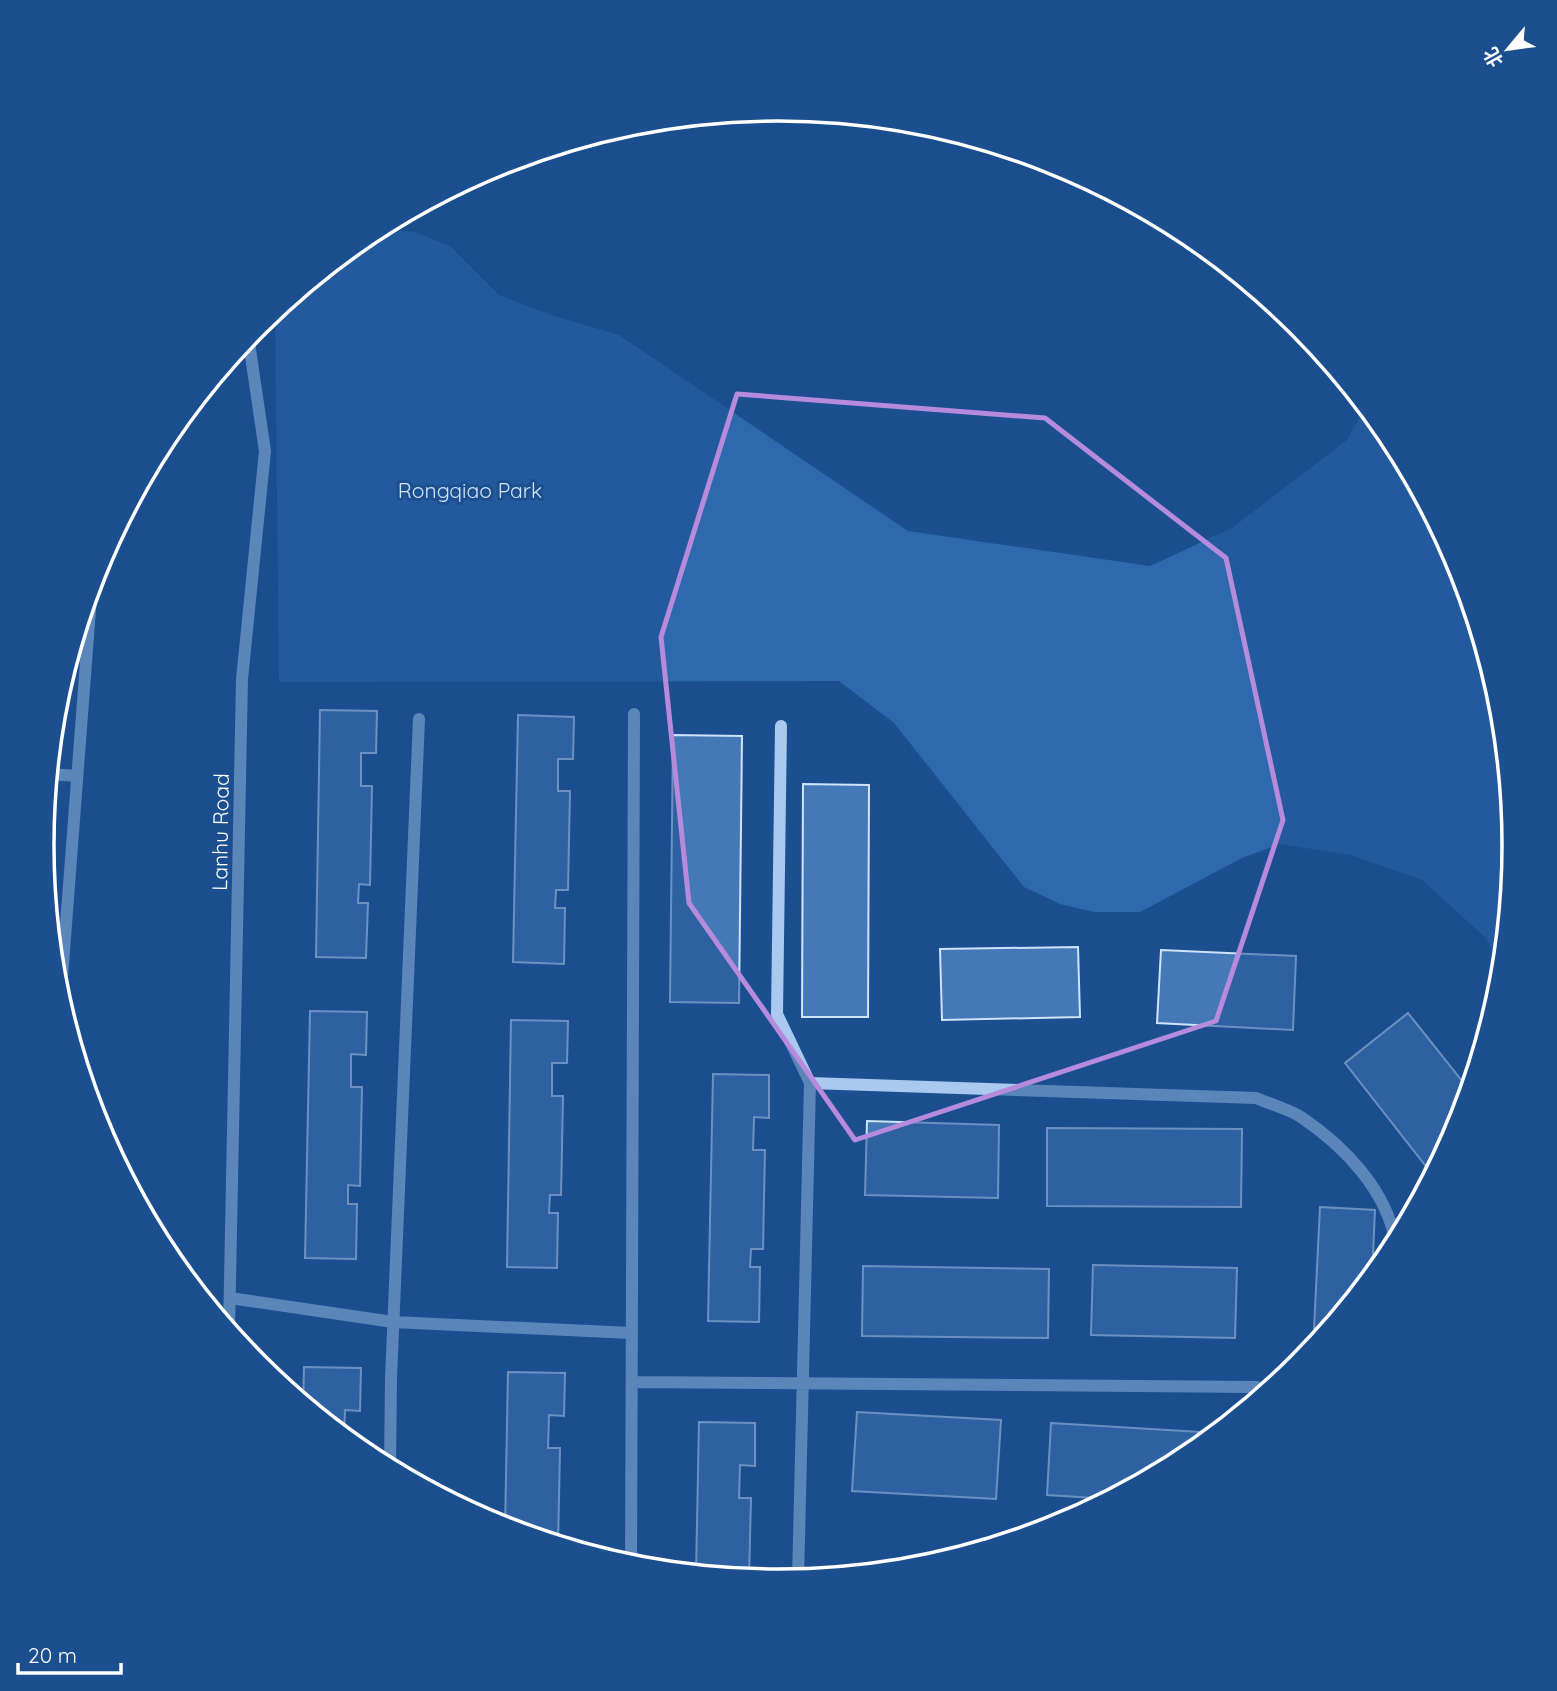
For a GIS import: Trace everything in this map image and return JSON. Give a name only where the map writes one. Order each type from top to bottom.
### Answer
[{"type":"street","name":"Lanhu Road","points":[[229,1317],[242,679],[265,451],[250,350]]},
{"type":"street","points":[[63,959],[89,627]]},
{"type":"street","points":[[631,1555],[634,714]]},
{"type":"street","points":[[390,1457],[393,1322],[419,719]]},
{"type":"street","points":[[781,726],[777,1014],[810,1083],[798,1569]]},
{"type":"street","points":[[58,775],[77,776]]},
{"type":"street","points":[[810,1083],[1256,1098],[1300,1116],[1363,1170],[1393,1229]]},
{"type":"street","points":[[230,1298],[393,1322],[632,1333]]},
{"type":"street","points":[[632,1382],[1257,1387]]},
{"type":"highlighted area","points":[[737,394],[1045,418],[1226,558],[1283,820],[1216,1021],[855,1140],[689,903],[661,637]]},
{"type":"green space","name":"Rongqiao Park","points":[[395,231],[415,232],[450,246],[499,295],[551,315],[619,335],[908,531],[1150,566],[1232,528],[1347,440],[1361,415],[1406,483],[1428,525],[1448,568],[1478,658],[1497,751],[1501,798],[1503,846],[1495,952],[1485,937],[1422,880],[1351,855],[1280,844],[1242,858],[1140,912],[1094,912],[1060,904],[1024,887],[894,723],[839,681],[279,682],[275,325],[338,271]]},
{"type":"building","points":[[320,710],[377,711],[376,753],[361,753],[361,786],[372,786],[370,885],[359,884],[358,903],[368,903],[366,958],[316,957]]},
{"type":"building","points":[[518,715],[574,717],[573,759],[558,759],[558,791],[570,791],[568,890],[556,890],[555,908],[565,908],[564,964],[513,962]]},
{"type":"building","points":[[673,735],[742,736],[739,1003],[670,1002]]},
{"type":"building","points":[[803,784],[869,785],[868,1017],[802,1017]]},
{"type":"building","points":[[1078,947],[1080,1017],[942,1020],[940,949]]},
{"type":"building","points":[[1161,950],[1296,956],[1293,1030],[1157,1023]]},
{"type":"building","points":[[310,1011],[367,1012],[366,1055],[351,1054],[351,1087],[362,1087],[360,1186],[348,1185],[348,1204],[357,1204],[356,1259],[305,1258]]},
{"type":"building","points":[[1408,1013],[1463,1082],[1448,1123],[1427,1168],[1345,1063]]},
{"type":"building","points":[[511,1020],[568,1021],[567,1063],[552,1063],[552,1096],[563,1096],[561,1195],[550,1195],[549,1213],[558,1213],[557,1268],[507,1267]]},
{"type":"building","points":[[713,1074],[769,1075],[769,1118],[754,1117],[753,1150],[765,1150],[763,1249],[751,1249],[750,1267],[760,1267],[759,1322],[708,1321]]},
{"type":"building","points":[[867,1121],[999,1125],[998,1198],[865,1195]]},
{"type":"building","points":[[1047,1128],[1242,1129],[1241,1207],[1047,1206]]},
{"type":"building","points":[[1320,1207],[1375,1210],[1373,1259],[1314,1333]]},
{"type":"building","points":[[1093,1265],[1237,1268],[1235,1338],[1091,1335]]},
{"type":"building","points":[[863,1266],[1049,1269],[1048,1338],[862,1336]]},
{"type":"building","points":[[304,1367],[361,1368],[360,1411],[345,1410],[344,1425],[303,1392]]},
{"type":"building","points":[[508,1372],[565,1373],[564,1416],[549,1415],[548,1448],[560,1448],[558,1535],[505,1517]]},
{"type":"building","points":[[857,1412],[1001,1420],[996,1499],[852,1491]]},
{"type":"building","points":[[699,1422],[755,1423],[755,1466],[740,1465],[739,1498],[751,1498],[749,1569],[696,1565]]},
{"type":"building","points":[[1051,1423],[1203,1432],[1141,1473],[1093,1498],[1047,1495]]}]
